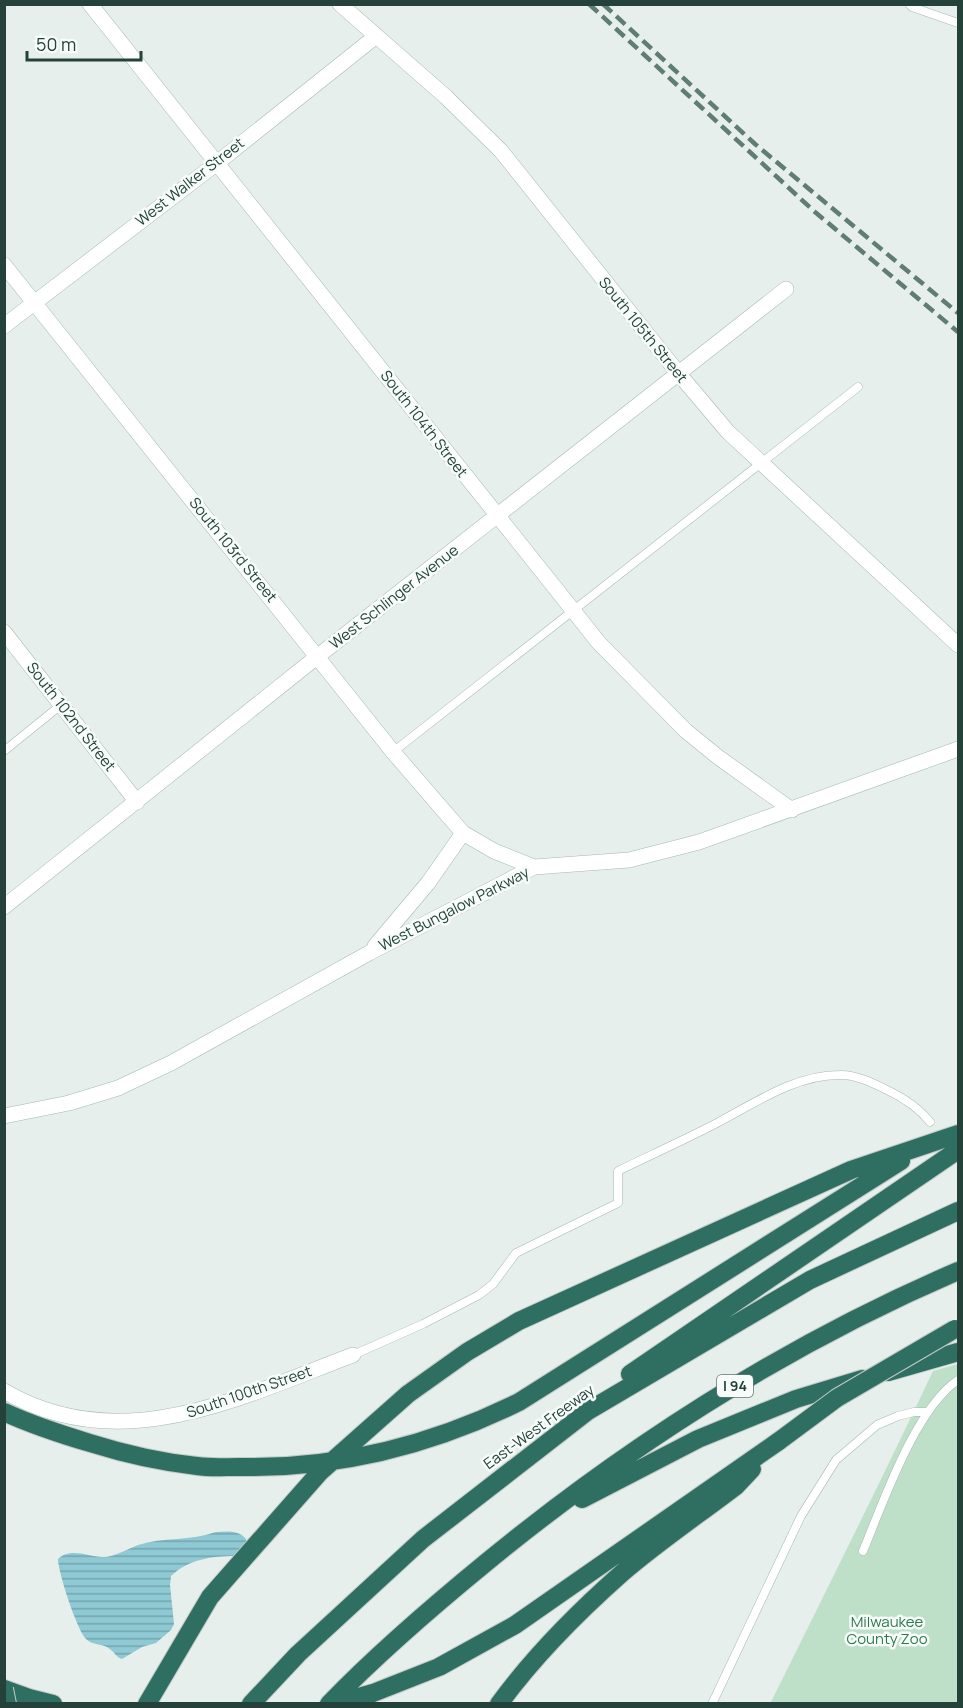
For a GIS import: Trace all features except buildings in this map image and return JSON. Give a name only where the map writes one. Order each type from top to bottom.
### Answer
[{"type":"highway","points":[[147,1704],[210,1597],[320,1472],[416,1388],[467,1352],[519,1321],[851,1170],[958,1134]]},
{"type":"highway","points":[[4,1412],[36,1427],[131,1455],[198,1467],[307,1466],[351,1459],[421,1441],[487,1418],[534,1394],[735,1264],[925,1146]]},
{"type":"highway","points":[[588,1411],[616,1385],[661,1352],[958,1150]]},
{"type":"highway","name":"East-West Freeway","points":[[251,1704],[298,1654],[423,1539],[588,1411],[810,1280],[958,1211]]},
{"type":"highway","name":"I 94","points":[[329,1704],[420,1616],[528,1528],[622,1458],[698,1408],[775,1363],[853,1320],[958,1271]]},
{"type":"highway","points":[[499,1704],[510,1688],[575,1617],[623,1572],[779,1441],[837,1398],[957,1328]]},
{"type":"highway","points":[[528,1528],[698,1438],[796,1399],[958,1352]]},
{"type":"highway","points":[[335,1704],[373,1693],[439,1668],[515,1624],[731,1481]]},
{"type":"highway","points":[[4,1689],[7,1704]]},
{"type":"highway","points":[[4,1689],[53,1704]]},
{"type":"street","name":"South 104th Street","points":[[90,4],[599,643],[686,731],[792,810]]},
{"type":"street","name":"South 105th Street","points":[[340,4],[446,97],[501,151],[728,432],[958,645]]},
{"type":"street","name":"West Walker Street","points":[[4,326],[217,163],[375,37]]},
{"type":"street","name":"South 103rd Street","points":[[4,266],[393,752],[462,833],[494,851],[534,867]]},
{"type":"street","name":"West Schlinger Avenue","points":[[4,907],[318,656],[786,289]]},
{"type":"street","name":"South 102nd Street","points":[[4,632],[137,802]]},
{"type":"street","name":"West Bungalow Parkway","points":[[4,1116],[69,1103],[129,1083],[171,1064],[369,953],[534,867],[629,860],[699,842],[958,749]]},
{"type":"street","points":[[369,953],[401,917],[462,833]]},
{"type":"street","name":"South 100th Street","points":[[4,1391],[21,1400],[58,1413],[86,1419],[124,1422],[166,1418],[212,1407],[353,1355]]},
{"type":"lane","points":[[909,4],[958,23]]},
{"type":"lane","points":[[393,752],[858,387]]},
{"type":"lane","points":[[4,751],[61,705]]},
{"type":"lane","points":[[353,1355],[423,1324],[479,1295],[493,1284],[516,1253],[618,1203],[618,1171],[799,1082],[841,1074],[871,1082],[911,1102],[930,1122]]},
{"type":"lane","points":[[863,1551],[900,1466],[928,1412],[945,1391],[958,1380]]},
{"type":"lane","points":[[712,1704],[801,1516],[836,1460],[877,1425],[906,1414],[928,1412]]},
{"type":"green space","name":"Milwaukee County Zoo","points":[[958,1364],[958,1703],[770,1704],[933,1371]]},
{"type":"water","points":[[216,1532],[239,1534],[248,1543],[236,1556],[193,1562],[171,1576],[174,1624],[171,1630],[156,1643],[142,1647],[122,1659],[108,1648],[92,1643],[82,1634],[61,1576],[58,1559],[63,1555],[80,1553],[107,1557],[138,1545],[197,1537]]},
{"type":"railway","points":[[589,4],[815,212],[958,332]]},
{"type":"railway","points":[[603,4],[755,144],[958,313]]}]
